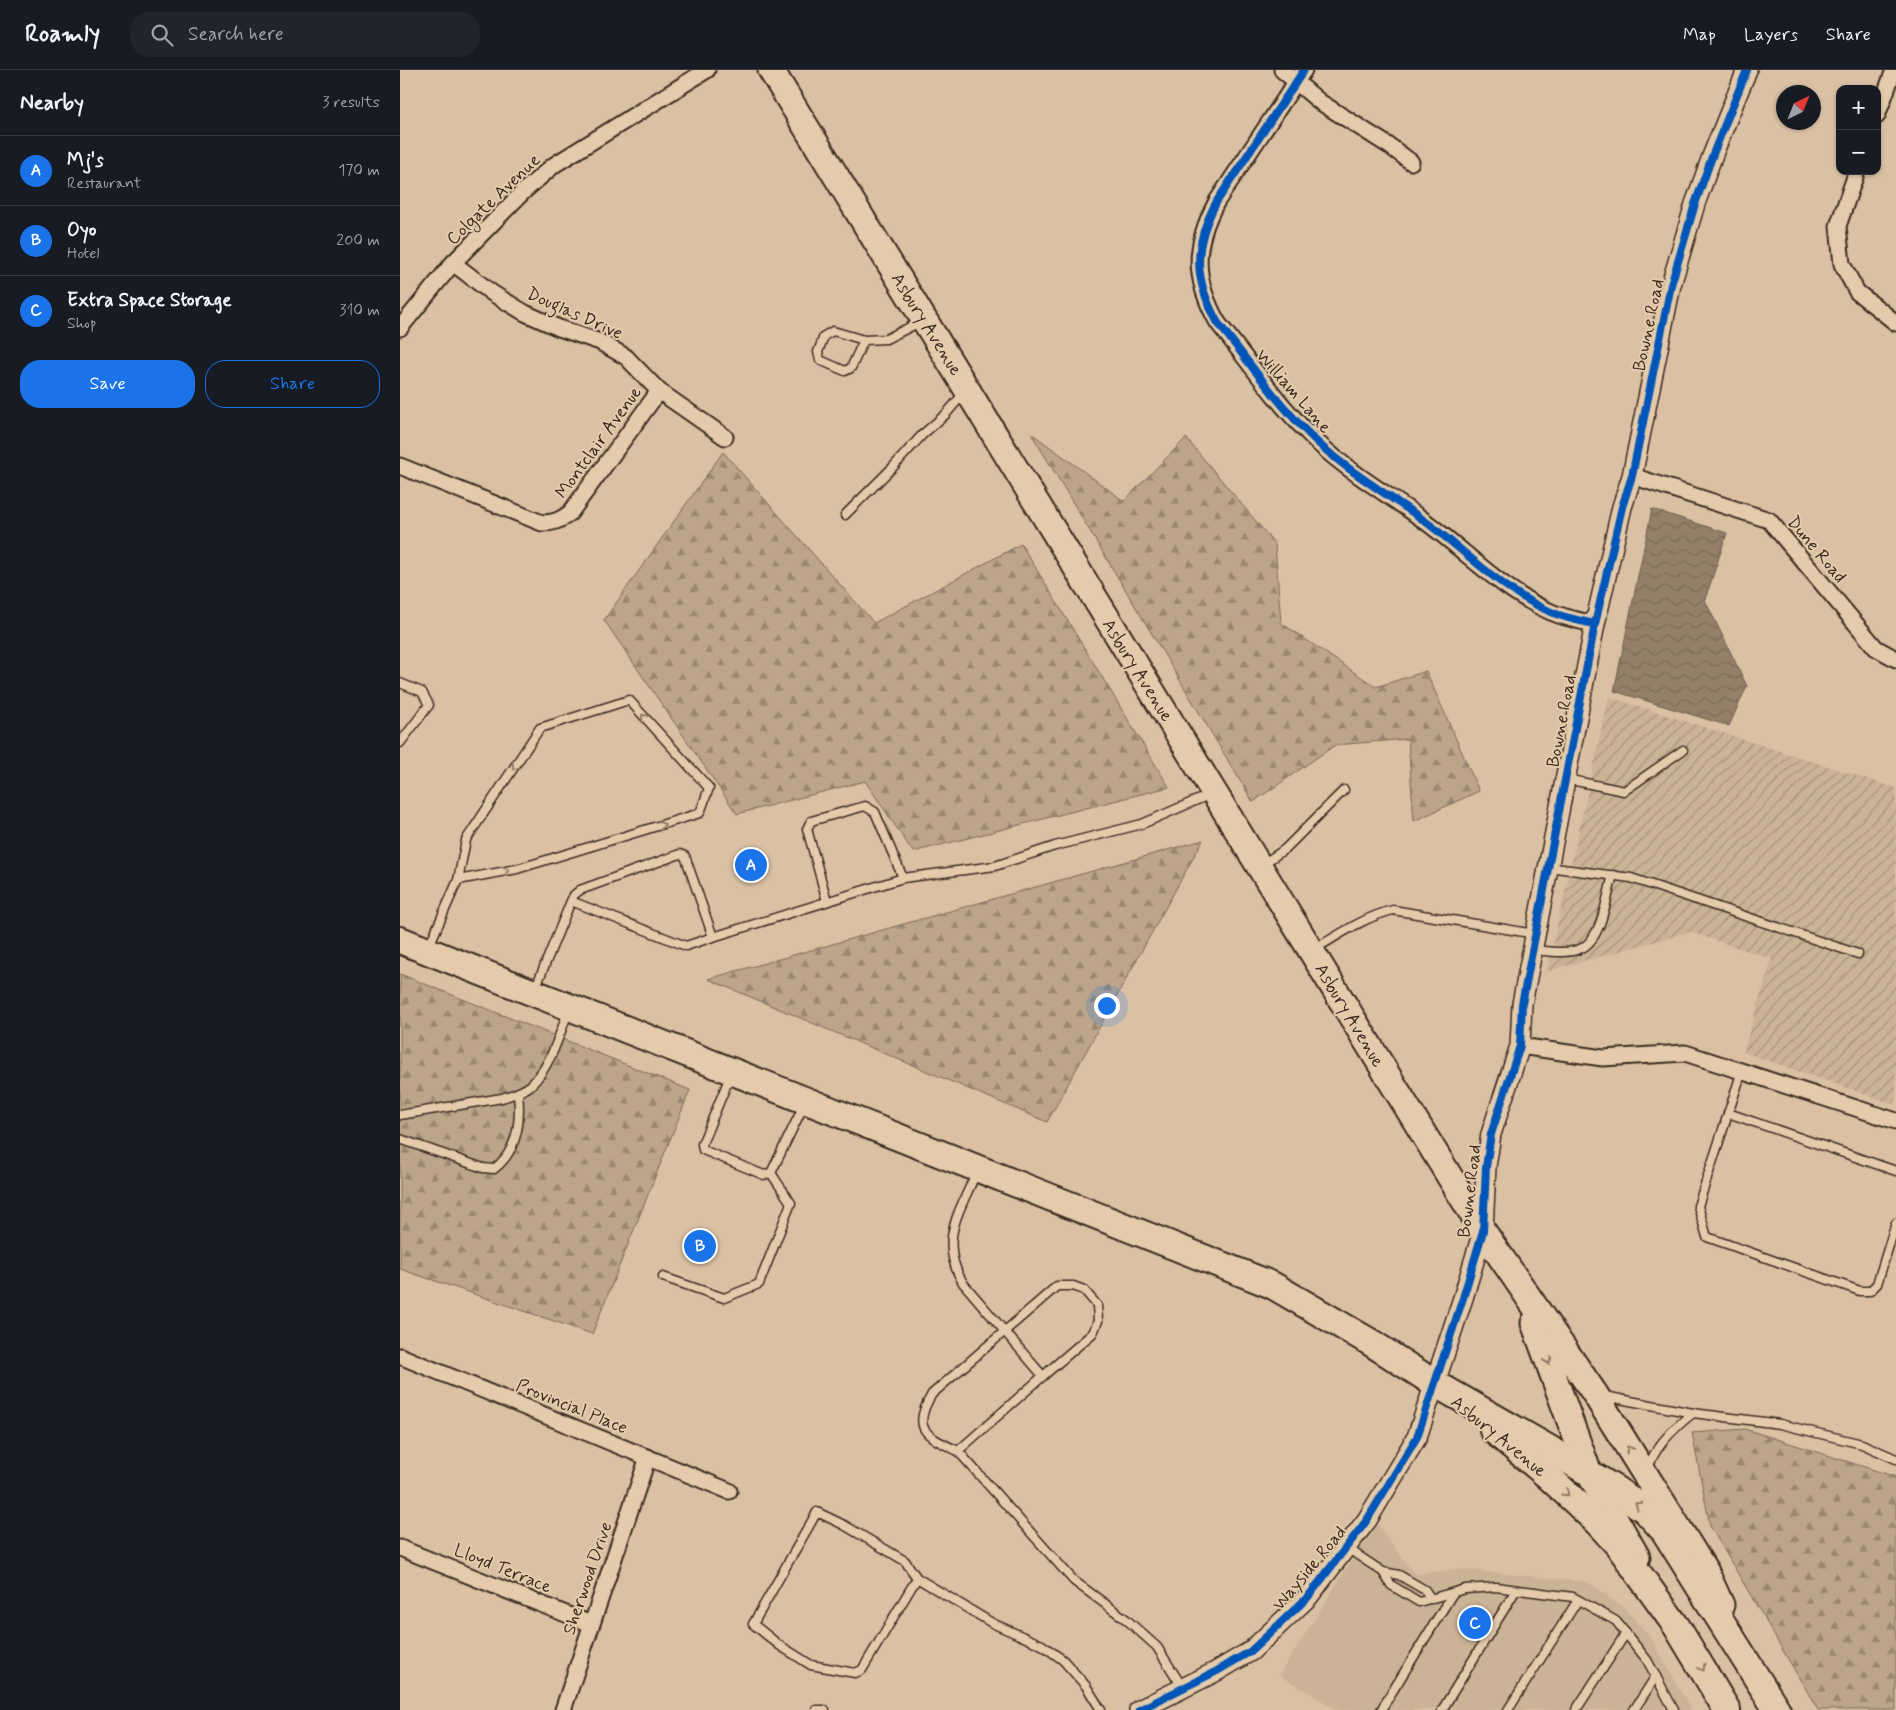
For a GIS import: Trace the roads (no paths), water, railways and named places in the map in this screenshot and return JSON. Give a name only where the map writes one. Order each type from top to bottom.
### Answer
[{"type":"highway","points":[[400,940],[1272,1285],[1370,1342],[1434,1383]]},
{"type":"highway","name":"Asbury Avenue","points":[[1434,1383],[1548,1448],[1615,1489],[1645,1510],[1664,1532],[1777,1710]]},
{"type":"highway","name":"Asbury Avenue","points":[[1434,1383],[1548,1476],[1597,1522],[1618,1545],[1677,1627],[1727,1710]]},
{"type":"main road","name":"Asbury Avenue","points":[[770,70],[1483,1231],[1595,1394],[1706,1572],[1722,1606],[1727,1629]]},
{"type":"main road","name":"Asbury Avenue","points":[[1507,1268],[1533,1320],[1589,1473],[1677,1627]]},
{"type":"street","name":"Colgate Avenue","points":[[400,328],[453,263],[524,190],[554,166],[707,70]]},
{"type":"street","points":[[1282,70],[1300,76],[1320,102],[1391,147],[1411,162]]},
{"type":"street","name":"Bowne Road","points":[[1434,1383],[1463,1298],[1483,1231],[1486,1167],[1491,1134],[1520,1046],[1522,1004],[1595,624],[1622,507],[1632,476],[1671,285],[1710,163],[1747,70]]},
{"type":"street","points":[[1881,103],[1891,71]]},
{"type":"street","name":"William Lane","points":[[1300,76],[1208,217],[1198,251],[1198,269],[1202,290],[1209,307],[1218,323],[1293,417],[1330,454],[1423,520],[1506,586],[1536,606],[1552,613],[1595,624]]},
{"type":"street","points":[[1857,175],[1838,226],[1842,264],[1857,292],[1896,323]]},
{"type":"street","name":"Douglas Drive","points":[[453,263],[492,293],[524,313],[559,328],[600,342],[613,349],[636,366],[659,391],[725,437]]},
{"type":"street","name":"Montclair Avenue","points":[[400,466],[542,523],[552,523],[562,520],[570,513],[659,391]]},
{"type":"street","name":"Dune Road","points":[[1632,476],[1769,520],[1876,648],[1896,659]]},
{"type":"street","points":[[1520,1046],[1603,1058],[1685,1052],[1896,1121]]},
{"type":"street","name":"Provincial Place","points":[[400,1356],[729,1491]]},
{"type":"street","name":"Wayside Road","points":[[1139,1710],[1217,1671],[1258,1645],[1308,1597],[1368,1520],[1416,1437],[1434,1383]]},
{"type":"street","name":"Sherwood Drive","points":[[563,1710],[648,1457]]},
{"type":"street","name":"Lloyd Terrace","points":[[400,1548],[591,1624]]},
{"type":"lane","points":[[864,340],[851,368],[845,371],[820,360],[818,352],[824,336],[833,331],[864,340],[886,339],[924,320]]},
{"type":"lane","points":[[845,515],[922,435],[946,414],[966,390]]},
{"type":"lane","points":[[400,683],[422,692],[429,705],[400,742]]},
{"type":"lane","points":[[427,951],[458,880],[466,840],[540,728],[629,700],[709,788],[700,813],[517,869],[458,880]]},
{"type":"lane","points":[[1566,778],[1624,791],[1683,750]]},
{"type":"lane","points":[[1260,867],[1285,849],[1344,790]]},
{"type":"lane","points":[[571,901],[686,946],[903,878],[995,866],[1055,846],[1142,824],[1214,792]]},
{"type":"lane","points":[[827,901],[807,830],[811,821],[865,806],[876,812],[903,878]]},
{"type":"lane","points":[[533,993],[574,895],[580,890],[680,854],[685,856],[713,937]]},
{"type":"lane","points":[[1548,867],[1630,878],[1858,954]]},
{"type":"lane","points":[[1311,951],[1380,913],[1393,910],[1534,942],[1562,952],[1582,948],[1597,932],[1613,875]]},
{"type":"lane","points":[[400,1115],[502,1098],[518,1093],[530,1086],[548,1061],[570,1008]]},
{"type":"lane","points":[[1742,1071],[1698,1206],[1707,1237],[1860,1291],[1870,1291],[1877,1284],[1896,1223]]},
{"type":"lane","points":[[732,1072],[702,1144],[703,1150],[764,1175],[771,1172],[806,1101]]},
{"type":"lane","points":[[400,1139],[483,1168],[494,1169],[504,1162],[515,1139],[520,1115],[518,1093]]},
{"type":"lane","points":[[1728,1113],[1896,1171]]},
{"type":"lane","points":[[978,1169],[954,1226],[951,1241],[952,1257],[956,1271],[963,1283],[1043,1376]]},
{"type":"lane","points":[[663,1277],[724,1298],[760,1284],[791,1203],[771,1172]]},
{"type":"lane","points":[[958,1451],[1093,1333],[1098,1321],[1097,1305],[1084,1290],[1073,1286],[1057,1286],[932,1394],[924,1406],[922,1424],[930,1437],[958,1451],[1074,1581],[1127,1620],[1156,1647],[1183,1688]]},
{"type":"lane","points":[[1595,1394],[1693,1413],[1780,1424],[1862,1444],[1896,1459]]},
{"type":"lane","points":[[1654,1488],[1648,1476],[1647,1468],[1676,1426],[1693,1413]]},
{"type":"lane","points":[[917,1578],[862,1670],[855,1673],[811,1665],[778,1645],[753,1624],[817,1512],[844,1525],[904,1561],[917,1578],[992,1623],[1042,1645],[1063,1660],[1086,1686],[1102,1710]]},
{"type":"lane","points":[[1347,1548],[1383,1572],[1391,1585],[1419,1602],[1465,1589],[1496,1587],[1573,1597],[1616,1621],[1647,1660],[1674,1710]]},
{"type":"lane","points":[[1383,1572],[1399,1574],[1425,1590],[1431,1599]]},
{"type":"lane","points":[[1442,1710],[1516,1590]]},
{"type":"lane","points":[[1381,1710],[1453,1593]]},
{"type":"lane","points":[[1508,1710],[1578,1600]]},
{"type":"lane","points":[[1576,1710],[1626,1633]]},
{"type":"lane","points":[[1634,1710],[1656,1676]]},
{"type":"lane","points":[[816,1710],[826,1710]]},
{"type":"water","points":[[1652,509],[1727,533],[1705,600],[1747,686],[1729,726],[1614,691]]},
{"type":"place","name":"Mj's","points":[[751,865]]},
{"type":"place","name":"Oyo","points":[[700,1246]]},
{"type":"place","name":"Extra Space Storage","points":[[1475,1623]]}]
